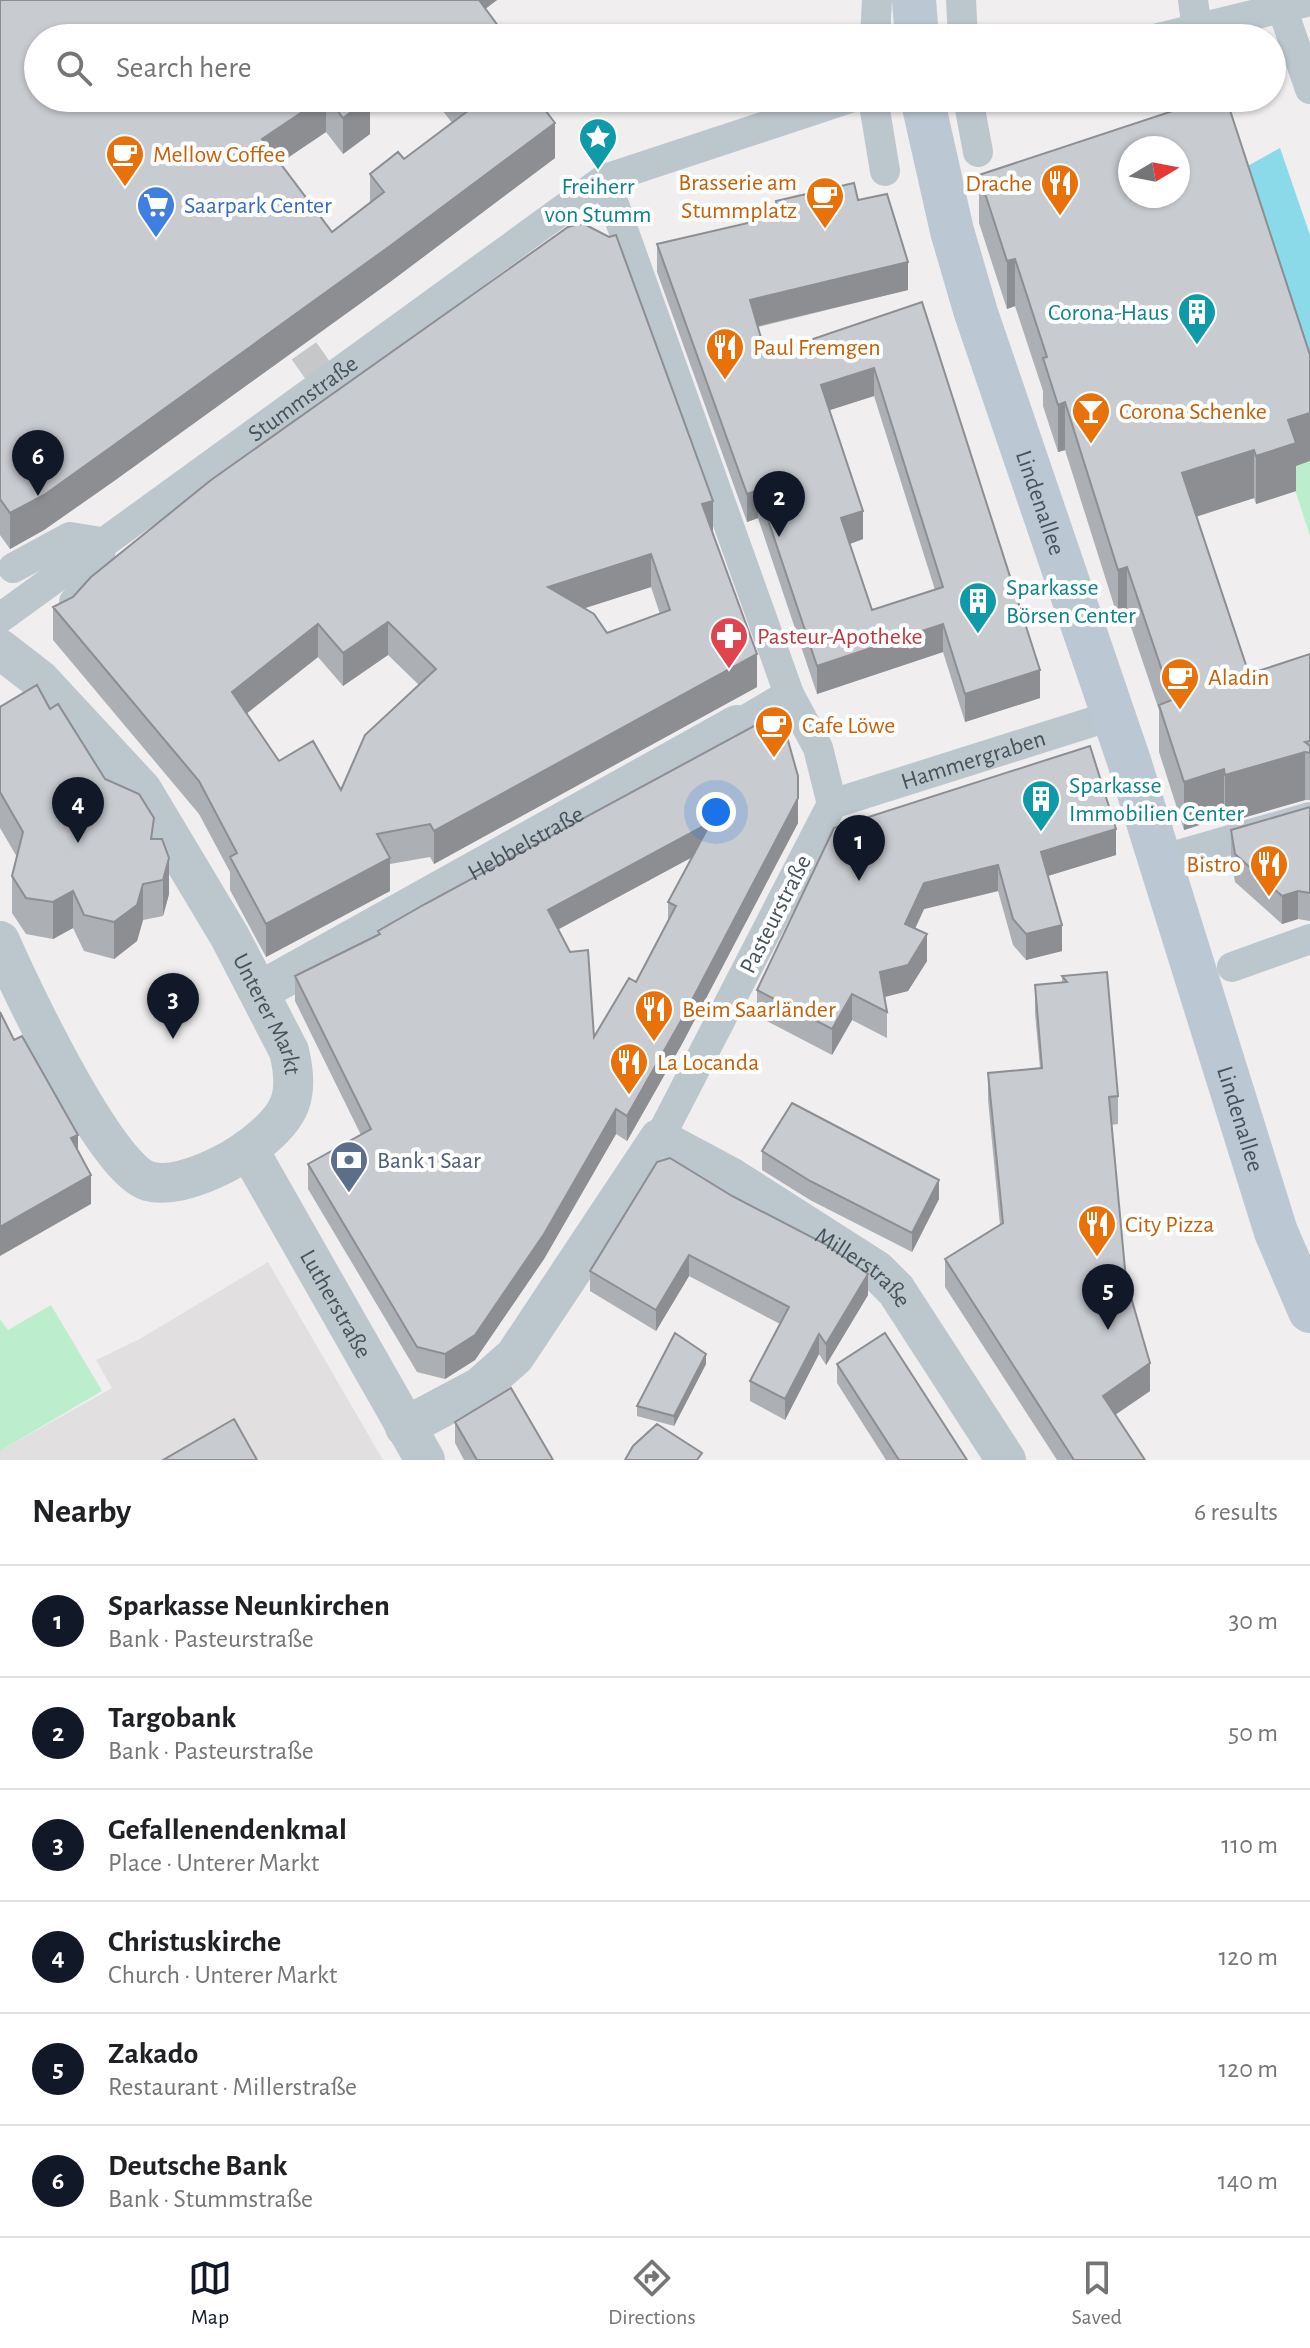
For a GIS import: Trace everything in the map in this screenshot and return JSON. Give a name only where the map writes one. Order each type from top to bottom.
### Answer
[{"type":"main road","points":[[914,0],[916,24]]},
{"type":"main road","name":"Lindenallee","points":[[925,112],[952,231],[976,313],[1114,715],[1276,1232],[1310,1311]]},
{"type":"street","points":[[876,24],[877,0]]},
{"type":"street","points":[[961,0],[962,24]]},
{"type":"street","points":[[1195,14],[1296,4],[1310,89]]},
{"type":"street","name":"Stummstraße","points":[[0,618],[605,179],[808,112]]},
{"type":"street","points":[[875,112],[885,171]]},
{"type":"street","points":[[971,112],[978,152]]},
{"type":"street","points":[[605,179],[789,694],[818,748],[832,804]]},
{"type":"street","points":[[13,568],[70,537],[101,542],[99,575],[60,617]]},
{"type":"street","name":"Unterer Markt","points":[[0,649],[40,680],[142,790],[167,826],[260,991],[289,1051],[294,1089],[290,1106],[277,1126],[248,1149],[177,1182],[149,1182],[128,1170],[113,1153],[62,1063],[0,941]]},
{"type":"street","name":"Hebbelstraße","points":[[260,991],[789,694]]},
{"type":"street","name":"Hammergraben","points":[[832,804],[1114,715]]},
{"type":"street","name":"Pasteurstraße","points":[[415,1443],[515,1356],[659,1139],[832,804]]},
{"type":"street","points":[[1161,860],[1310,817]]},
{"type":"street","points":[[1232,967],[1270,963],[1310,939]]},
{"type":"street","name":"Millerstraße","points":[[659,1139],[732,1178],[876,1270],[896,1290],[1006,1460]]},
{"type":"street","name":"Lutherstraße","points":[[248,1149],[415,1443]]},
{"type":"shaded area","points":[[268,1262],[383,1460],[0,1460],[0,1451],[112,1388],[96,1360],[138,1340]]},
{"type":"green space","points":[[1310,461],[1310,536],[1288,468]]},
{"type":"green space","points":[[51,1305],[102,1391],[0,1451],[0,1319],[8,1330]]},
{"type":"water","points":[[1280,148],[1310,235],[1310,365],[1244,168]]},
{"type":"building","name":"Saarpark Center","points":[[0,0],[479,0],[497,24],[24,24],[24,112],[302,112],[262,139],[332,232],[384,192],[370,174],[398,152],[404,159],[466,112],[547,112],[555,123],[44,495],[10,513],[0,499]]},
{"type":"building","points":[[1170,112],[1231,112],[1310,355],[1310,413],[1288,420],[1296,443],[1256,456],[1254,450],[1182,473],[1249,674],[1310,654],[1310,741],[1305,742],[1310,746],[1310,753],[1225,775],[1224,769],[1184,782],[1159,705],[1172,700],[1127,567],[1118,570],[1065,402],[1058,405],[1043,358],[1047,357],[1015,259],[1007,261],[979,175]]},
{"type":"building","points":[[854,183],[858,200],[887,194],[908,262],[750,300],[766,355],[922,302],[1040,670],[965,694],[943,624],[817,666],[758,490],[747,494],[657,244],[778,216],[776,201]],"holes":[[[874,368],[943,587],[872,610],[841,518],[863,511],[821,385]]]},
{"type":"building","points":[[582,223],[609,237],[616,235],[713,501],[702,504],[757,654],[434,831],[430,824],[377,834],[390,858],[266,924],[230,857],[237,853],[199,781],[53,607],[73,597],[91,577],[211,480],[568,227]],"holes":[[[651,554],[670,610],[607,633],[594,614],[548,587]],[[388,622],[436,669],[365,735],[341,790],[313,741],[279,761],[232,692],[318,624],[343,653]]]},
{"type":"building","points":[[37,685],[50,709],[58,704],[105,779],[139,794],[154,818],[151,839],[162,839],[169,858],[163,880],[143,884],[137,905],[114,922],[84,915],[73,891],[53,902],[26,898],[12,876],[23,832],[0,792],[0,707]]},
{"type":"building","points":[[780,712],[798,776],[798,798],[682,1019],[627,1116],[616,1109],[544,1234],[475,1335],[445,1354],[417,1347],[308,1164],[371,1129],[295,976],[380,934],[378,931]],"holes":[[[711,822],[668,902],[676,906],[636,982],[629,978],[594,1037],[588,950],[570,952],[548,910]]]},
{"type":"building","points":[[1090,746],[1116,829],[1041,852],[1062,925],[1026,934],[1013,919],[998,865],[924,883],[905,924],[927,934],[908,965],[880,972],[887,1012],[852,994],[832,1029],[757,990],[834,828]]},
{"type":"building","points":[[1310,807],[1310,893],[1298,891],[1282,896],[1235,854],[1231,830]]},
{"type":"building","points":[[1107,972],[1118,1096],[1109,1097],[1126,1280],[1150,1363],[1103,1396],[1145,1460],[1074,1460],[945,1259],[1003,1223],[988,1073],[1042,1068],[1035,985],[1067,982],[1062,976]]},
{"type":"building","points":[[0,1012],[14,1040],[22,1036],[78,1135],[71,1138],[91,1175],[0,1227]]},
{"type":"building","points":[[792,1103],[939,1180],[912,1233],[810,1181],[762,1151]]},
{"type":"building","points":[[670,1158],[732,1196],[827,1245],[868,1274],[826,1344],[819,1334],[785,1399],[750,1381],[789,1307],[689,1255],[656,1310],[590,1271],[657,1162]]},
{"type":"building","points":[[675,1333],[706,1354],[674,1416],[637,1406]]},
{"type":"building","points":[[885,1333],[967,1460],[899,1460],[837,1364]]},
{"type":"building","points":[[511,1388],[553,1460],[477,1460],[455,1422]]},
{"type":"building","points":[[234,1419],[257,1460],[163,1460]]},
{"type":"building","points":[[657,1424],[702,1453],[697,1460],[625,1460],[633,1446]]},
{"type":"tunnel","points":[[278,314],[340,402]]},
{"type":"place","name":"Freiherr von Stumm","points":[[598,171]]},
{"type":"place","name":"Mellow Coffee","points":[[125,188]]},
{"type":"place","name":"Drache","points":[[1060,217]]},
{"type":"place","name":"Brasserie am Stummplatz","points":[[825,230]]},
{"type":"place","name":"Saarpark Center","points":[[156,239]]},
{"type":"place","name":"Corona-Haus","points":[[1197,346]]},
{"type":"place","name":"Paul Fremgen","points":[[725,381]]},
{"type":"place","name":"Corona Schenke","points":[[1091,445]]},
{"type":"place","name":"Deutsche Bank","points":[[38,496]]},
{"type":"place","name":"Targobank","points":[[779,537]]},
{"type":"place","name":"Sparkasse Börsen Center","points":[[978,635]]},
{"type":"place","name":"Pasteur-Apotheke","points":[[729,670]]},
{"type":"place","name":"Aladin","points":[[1180,711]]},
{"type":"place","name":"Cafe Löwe","points":[[774,759]]},
{"type":"place","name":"Sparkasse Immobilien Center","points":[[1041,833]]},
{"type":"place","name":"Christuskirche","points":[[78,843]]},
{"type":"place","name":"Sparkasse Neunkirchen","points":[[859,881]]},
{"type":"place","name":"Bistro","points":[[1269,898]]},
{"type":"place","name":"Gefallenendenkmal","points":[[173,1039]]},
{"type":"place","name":"Beim Saarländer","points":[[654,1043]]},
{"type":"place","name":"La Locanda","points":[[629,1096]]},
{"type":"place","name":"Bank 1 Saar","points":[[349,1194]]},
{"type":"place","name":"City Pizza","points":[[1097,1258]]},
{"type":"place","name":"Zakado","points":[[1108,1330]]}]
